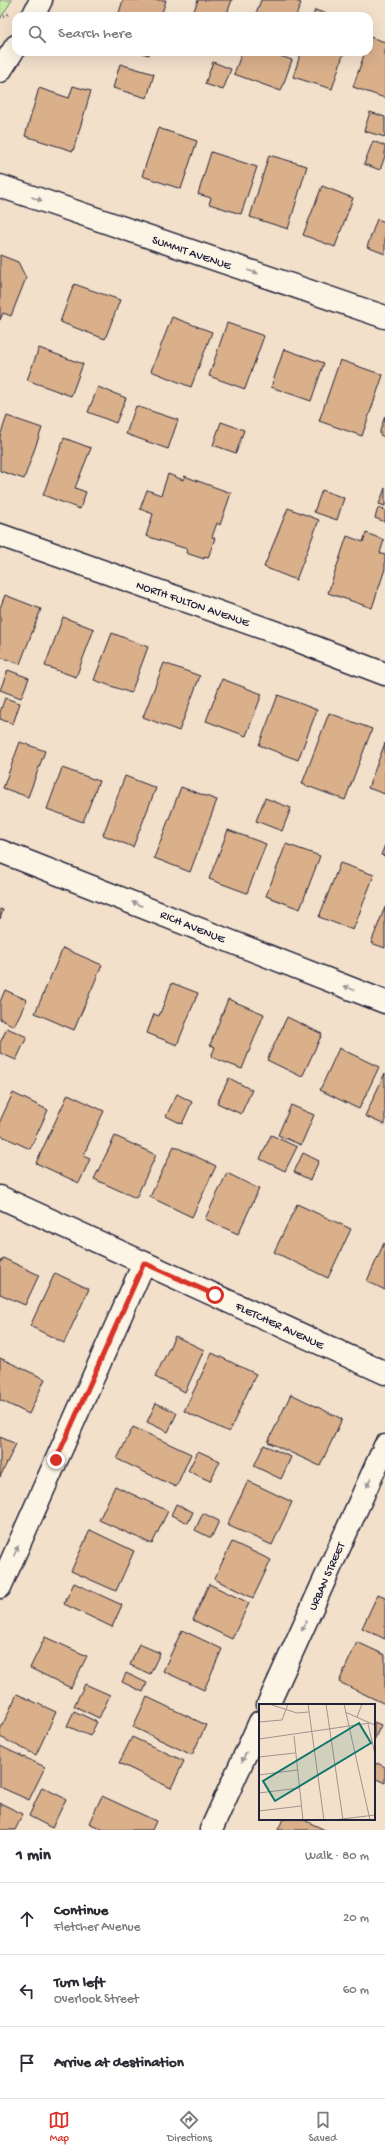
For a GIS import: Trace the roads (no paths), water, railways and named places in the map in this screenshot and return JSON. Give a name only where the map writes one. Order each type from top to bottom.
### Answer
[{"type":"street","points":[[36,12],[41,0]]},
{"type":"street","points":[[0,72],[12,52]]},
{"type":"street","name":"SUMMIT AVENUE","points":[[0,186],[385,317]]},
{"type":"street","name":"NORTH FULTON AVENUE","points":[[0,535],[283,634],[385,674]]},
{"type":"street","name":"RICH AVENUE","points":[[0,851],[385,1002]]},
{"type":"street","name":"FLETCHER AVENUE","points":[[0,1197],[385,1373]]},
{"type":"street","points":[[0,1587],[144,1263]]},
{"type":"street","name":"URBAN STREET","points":[[268,1704],[385,1446]]},
{"type":"street","points":[[211,1830],[259,1724]]}]
